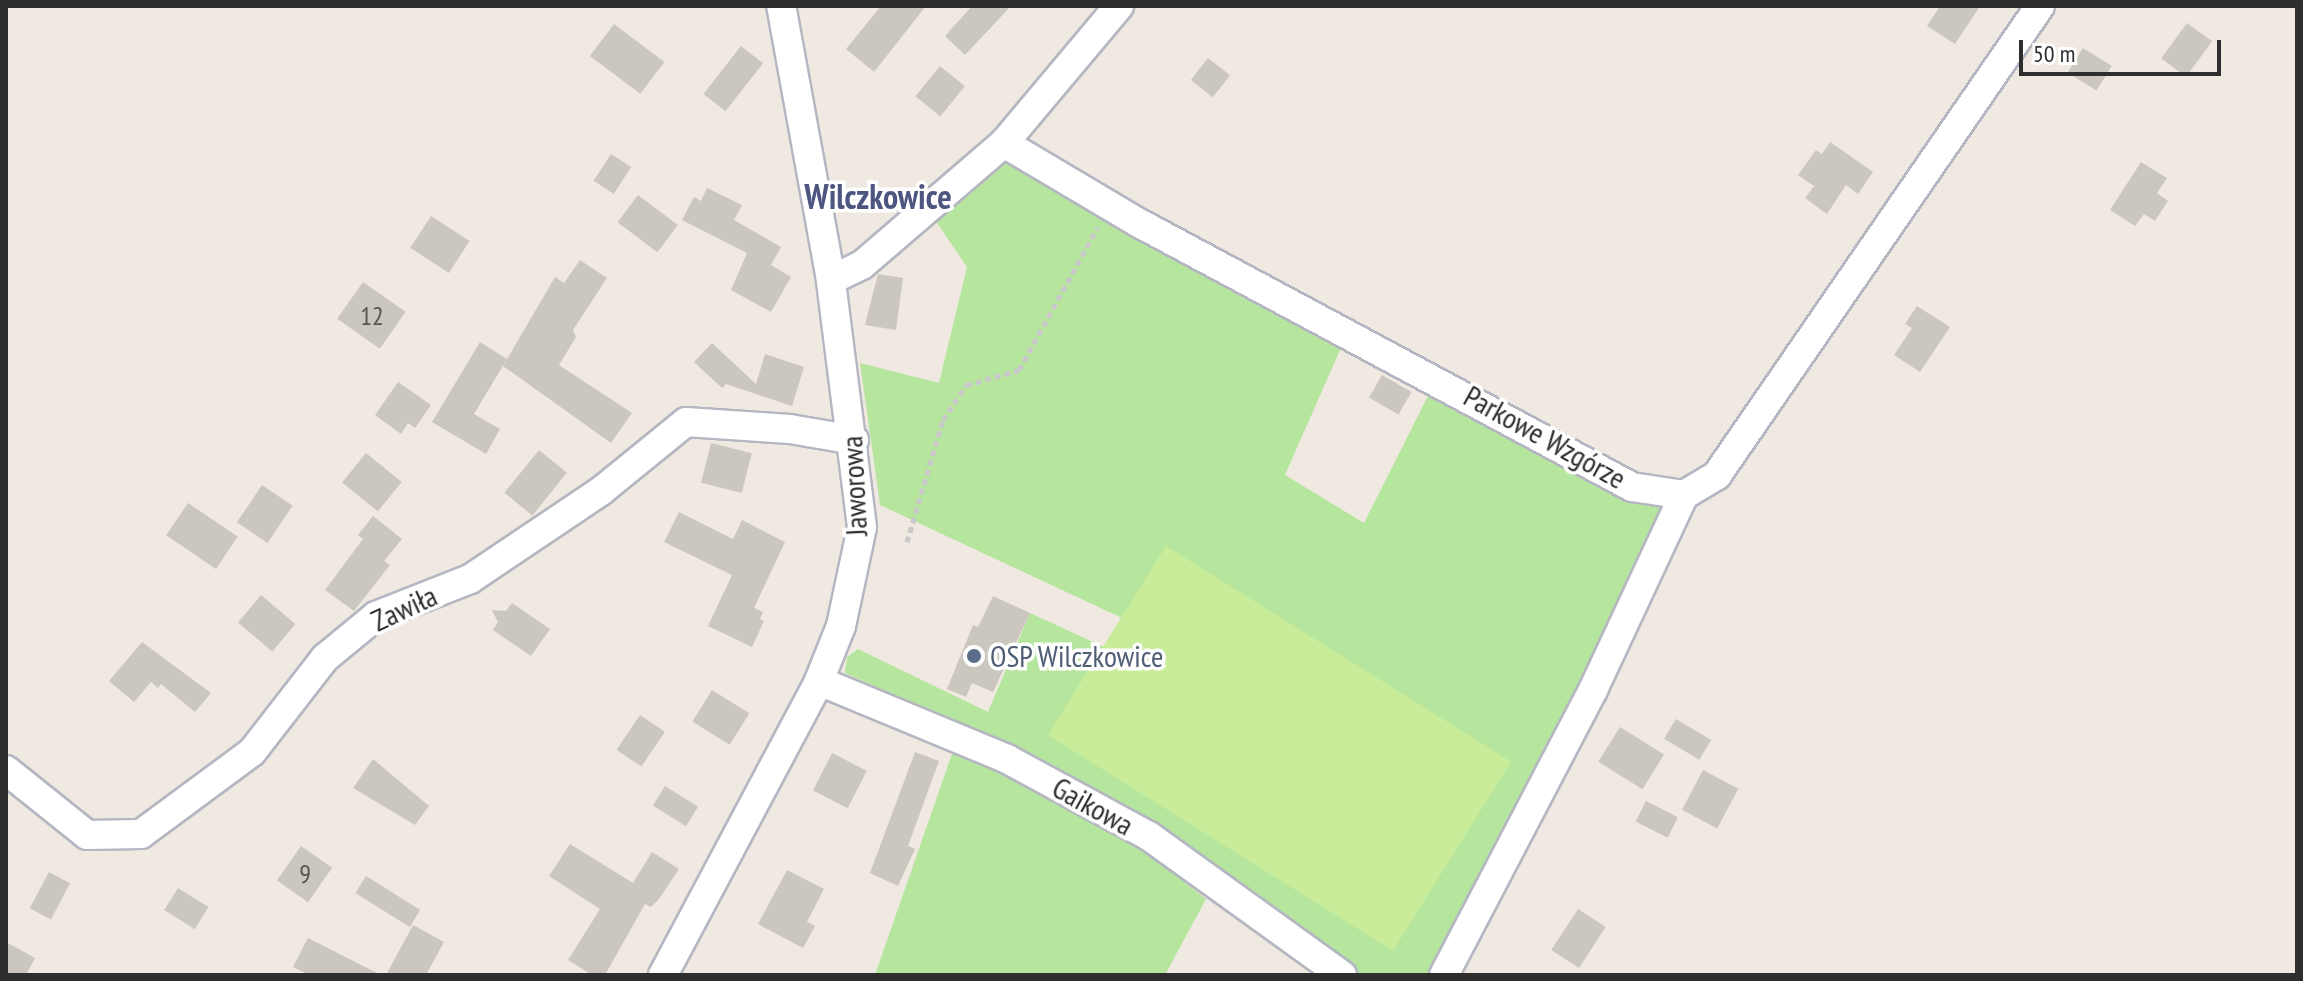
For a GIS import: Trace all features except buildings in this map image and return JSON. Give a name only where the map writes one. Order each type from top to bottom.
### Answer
[{"type":"street","name":"Jaworowa","points":[[663,975],[819,681],[841,626],[862,527],[854,440],[831,280],[781,6]]},
{"type":"street","points":[[831,280],[862,265],[1004,143],[1119,6]]},
{"type":"street","points":[[1444,975],[1593,690],[1684,495],[1717,475],[2040,6]]},
{"type":"street","name":"Parkowe Wzgórze","points":[[1004,143],[1110,206],[1632,487],[1684,495]]},
{"type":"street","name":"Zawiła","points":[[6,770],[87,835],[141,834],[252,752],[325,658],[376,616],[470,579],[601,491],[686,422],[790,429],[854,440]]},
{"type":"street","name":"Gaikowa","points":[[819,681],[1007,759],[1149,836],[1342,975]]},
{"type":"path","points":[[907,542],[943,420],[966,385],[1019,370],[1110,206]]},
{"type":"green space","points":[[1007,163],[1344,341],[1285,475],[1364,523],[1433,386],[1576,467],[1663,509],[1572,709],[1544,747],[1535,777],[1431,975],[1357,975],[1146,825],[1040,760],[845,673],[847,657],[858,649],[988,712],[1030,613],[1104,647],[1052,738],[1167,546],[1122,618],[880,505],[860,363],[939,383],[967,267],[931,214]]},
{"type":"green space","points":[[1166,546],[1511,762],[1393,951],[1048,735]]},
{"type":"green space","points":[[953,751],[1061,799],[1130,840],[1206,899],[1165,975],[875,975]]},
{"type":"place","name":"OSP Wilczkowice","points":[[974,656]]},
{"type":"district","name":"Wilczkowice","points":[[878,197]]}]
